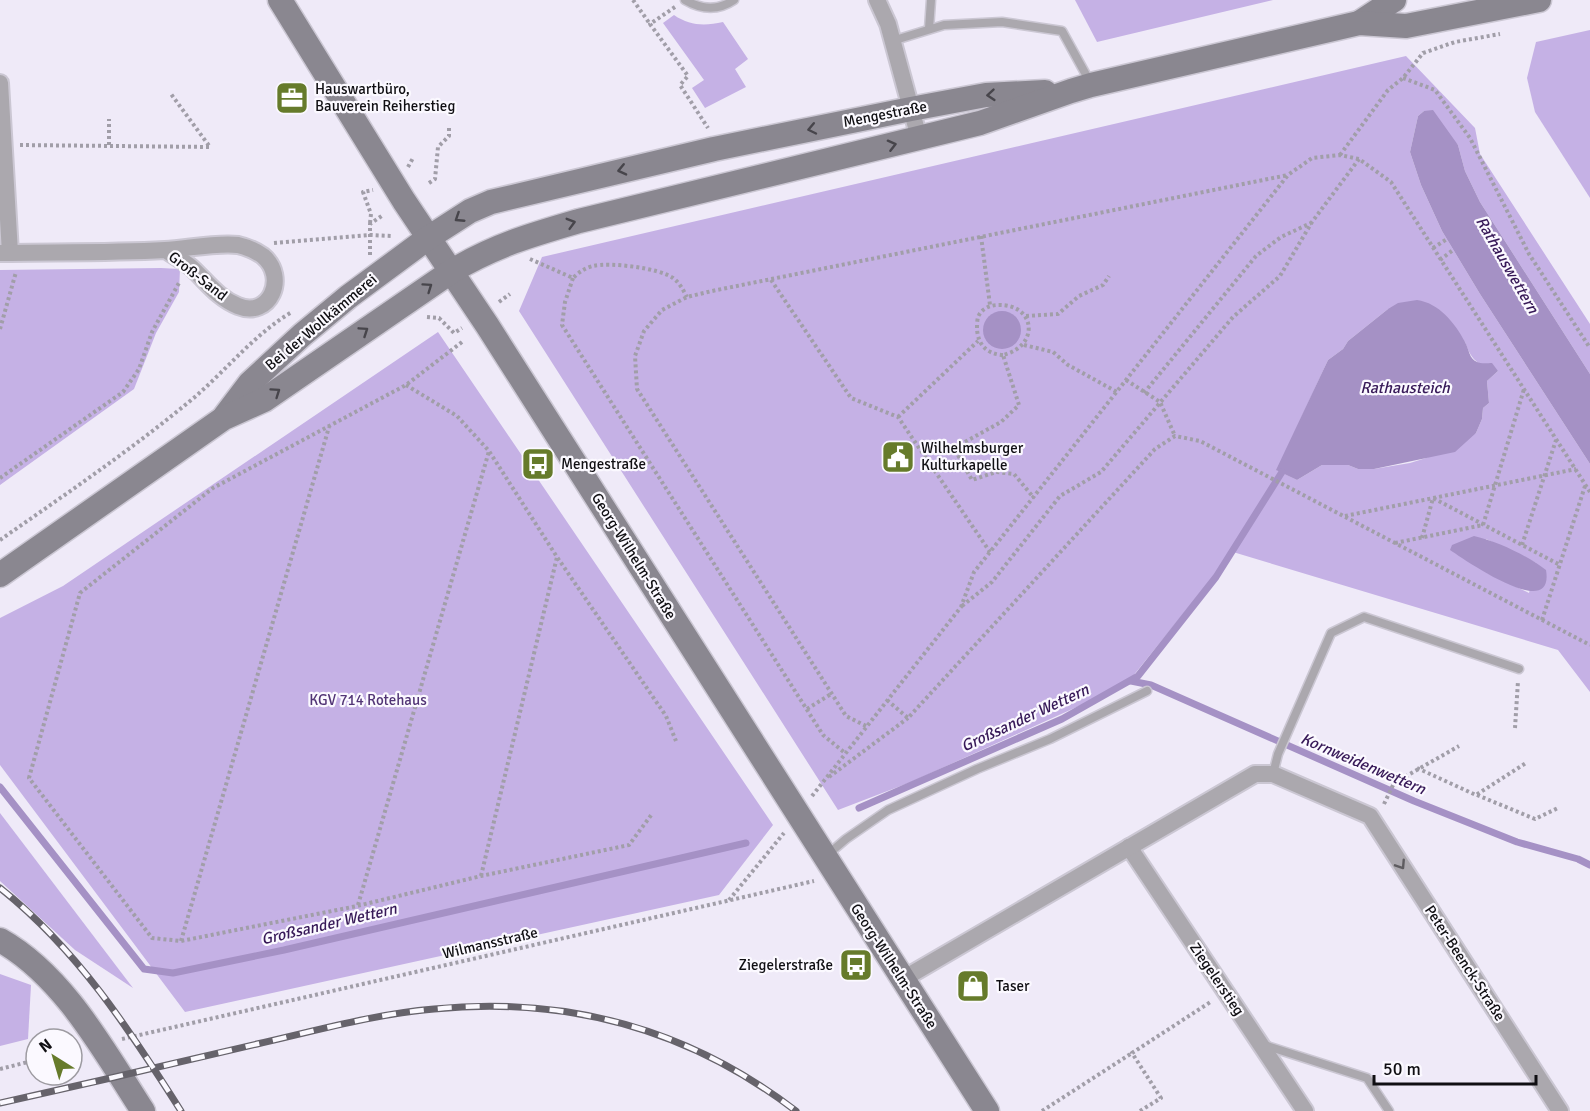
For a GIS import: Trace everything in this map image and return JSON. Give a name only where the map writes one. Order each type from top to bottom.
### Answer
[{"type":"main road","name":"Georg-Wilhelm-Straße","points":[[280,0],[428,238],[452,271],[987,1111]]},
{"type":"main road","name":"Mengestraße","points":[[1359,23],[1394,0]]},
{"type":"main road","name":"Mengestraße","points":[[452,271],[480,254],[515,239],[579,221],[980,123],[1081,88],[1359,23],[1406,26],[1539,0]]},
{"type":"main road","name":"Mengestraße","points":[[428,238],[470,211],[491,202],[714,149],[986,95],[1081,88]]},
{"type":"main road","name":"Bei der Wollkämmerei","points":[[224,418],[250,383],[302,335],[348,297],[428,238]]},
{"type":"main road","name":"Bei der Wollkämmerei","points":[[0,575],[224,418],[264,400],[452,271]]},
{"type":"main road","points":[[0,940],[28,958],[52,980],[100,1045],[143,1111]]},
{"type":"street","points":[[877,0],[888,24],[919,138]]},
{"type":"street","points":[[0,83],[10,253]]},
{"type":"street","name":"Groß-Sand","points":[[10,253],[165,250],[232,244],[257,252],[273,271],[276,282],[267,302],[258,308],[247,309],[223,298],[191,267],[165,250]]},
{"type":"street","points":[[903,979],[1255,774],[1273,774]]},
{"type":"street","name":"Peter-Beenck-Straße","points":[[1273,774],[1370,816],[1560,1111]]},
{"type":"street","name":"Ziegelerstieg","points":[[1129,847],[1305,1111]]},
{"type":"lane","points":[[685,0],[711,9],[734,0]]},
{"type":"lane","points":[[928,29],[931,0]]},
{"type":"lane","points":[[892,41],[944,25],[1002,22],[1062,31],[1081,88]]},
{"type":"lane","points":[[1273,774],[1286,733],[1331,633],[1364,617],[1519,669]]},
{"type":"lane","points":[[831,867],[846,839],[888,810],[977,769],[1050,739],[1147,691]]},
{"type":"lane","points":[[1260,1044],[1367,1077],[1389,1111]]},
{"type":"path","points":[[633,0],[688,76],[680,85],[707,128],[714,149]]},
{"type":"path","points":[[650,24],[676,6]]},
{"type":"path","points":[[1340,155],[1388,90],[1403,78],[1423,53],[1455,42],[1500,34]]},
{"type":"path","points":[[1403,78],[1435,90],[1470,138],[1528,254],[1590,348]]},
{"type":"path","points":[[4,145],[210,147],[171,94]]},
{"type":"path","points":[[109,119],[109,145]]},
{"type":"path","points":[[429,183],[435,179],[438,147],[449,136],[450,126]]},
{"type":"path","points":[[961,607],[974,572],[1288,175],[1312,159],[1340,155],[1359,159],[1391,182],[1590,492]]},
{"type":"path","points":[[809,799],[961,607],[992,582],[1060,496],[1101,472],[1233,317],[1280,276],[1312,222],[1359,159]]},
{"type":"path","points":[[866,726],[846,716],[831,694],[637,389],[635,356],[644,331],[662,310],[687,297],[851,261],[1288,175]]},
{"type":"path","points":[[363,192],[371,214],[370,256]]},
{"type":"path","points":[[370,224],[383,215]]},
{"type":"path","points":[[1144,393],[1256,256],[1281,237],[1312,222]]},
{"type":"path","points":[[247,248],[264,243],[370,235]]},
{"type":"path","points":[[981,236],[990,305]]},
{"type":"path","points":[[1433,248],[1447,239]]},
{"type":"path","points":[[1440,260],[1453,250]]},
{"type":"path","points":[[0,329],[10,253]]},
{"type":"path","points":[[526,258],[573,278]]},
{"type":"path","points":[[687,297],[682,286],[672,277],[660,272],[595,266],[580,271],[573,278],[565,302],[562,324],[823,735],[845,753]]},
{"type":"path","points":[[0,478],[123,392],[139,369],[152,332],[175,287],[191,267]]},
{"type":"path","points":[[1026,316],[1058,314],[1079,296],[1103,285],[1109,276]]},
{"type":"path","points":[[771,280],[851,398],[898,417],[990,552]]},
{"type":"path","points":[[496,305],[510,294]]},
{"type":"path","points":[[1005,304],[1016,307],[1026,316],[1030,332],[1024,345],[1016,352],[1004,356],[996,355],[978,342],[979,315],[990,305],[1005,304]]},
{"type":"path","points":[[0,540],[92,476],[194,397],[270,327],[297,309]]},
{"type":"path","points":[[424,317],[439,318],[454,333],[465,326]]},
{"type":"path","points":[[462,342],[406,385],[213,488],[80,592],[29,778],[152,938],[181,941],[357,906],[481,876],[629,845],[652,814]]},
{"type":"path","points":[[898,417],[978,342]]},
{"type":"path","points":[[1024,345],[1053,352],[1068,365],[1117,392]]},
{"type":"path","points":[[1004,356],[1019,405],[1001,422],[954,448],[972,480],[996,472],[1014,474],[1034,498]]},
{"type":"path","points":[[1126,380],[1160,402],[1175,436]]},
{"type":"path","points":[[406,385],[457,416],[489,451],[557,557],[666,716],[676,741]]},
{"type":"path","points":[[1483,525],[1497,485],[1524,388]]},
{"type":"path","points":[[181,941],[329,427]]},
{"type":"path","points":[[825,780],[908,718],[1155,449],[1175,436],[1200,441],[1590,645]]},
{"type":"path","points":[[1522,545],[1556,439]]},
{"type":"path","points":[[357,906],[489,451]]},
{"type":"path","points":[[1344,516],[1576,469]]},
{"type":"path","points":[[1542,620],[1586,485]]},
{"type":"path","points":[[1433,498],[1560,565]]},
{"type":"path","points":[[1422,537],[1433,498]]},
{"type":"path","points":[[1395,543],[1483,525]]},
{"type":"path","points":[[481,876],[557,557]]},
{"type":"path","points":[[1515,728],[1519,669]]},
{"type":"path","points":[[807,709],[831,694]]},
{"type":"path","points":[[887,700],[908,718]]},
{"type":"path","points":[[1384,804],[1394,783],[1459,746]]},
{"type":"path","points":[[1476,795],[1526,763]]},
{"type":"path","points":[[1417,768],[1535,819],[1558,808]]},
{"type":"path","points":[[729,900],[786,829]]},
{"type":"path","name":"Wilmansstraße","points":[[149,1034],[729,900],[831,867]]},
{"type":"path","points":[[1042,1111],[1226,992]]},
{"type":"path","points":[[1132,1053],[1161,1098],[1140,1111]]},
{"type":"path","points":[[0,1069],[24,1063]]},
{"type":"green space","points":[[1075,0],[1273,0],[1097,42]]},
{"type":"green space","points":[[674,15],[698,24],[723,22],[748,59],[735,69],[746,87],[705,108],[692,88],[704,80],[663,23]]},
{"type":"green space","points":[[1590,30],[1590,198],[1535,112],[1527,78],[1536,42]]},
{"type":"green space","points":[[1406,56],[1475,128],[1480,154],[1590,324],[1590,374],[1480,202],[1465,171],[1458,145],[1424,111],[1418,116],[1410,152],[1421,185],[1442,231],[1590,464],[1590,692],[1558,650],[1233,552],[1133,676],[1090,701],[911,782],[838,810],[519,311],[542,257]],"holes":[[[1388,309],[1465,342],[1477,362],[1498,371],[1487,381],[1489,403],[1483,408],[1482,419],[1476,433],[1426,458],[1410,463],[1374,469],[1358,469],[1348,465],[1322,465],[1297,480],[1277,470],[1328,360]],[[1486,539],[1536,563],[1529,593],[1487,573]]]},
{"type":"green space","points":[[180,269],[179,292],[156,333],[134,389],[0,485],[0,270]]},
{"type":"green space","name":"KGV 714 Rotehaus","points":[[438,332],[773,825],[719,895],[185,1012],[0,765],[0,618],[63,586]]},
{"type":"green space","points":[[0,813],[133,988],[75,950],[0,881]]},
{"type":"green space","points":[[0,974],[31,985],[29,1027],[24,1027],[24,1040],[0,1046]]},
{"type":"water","name":"Rathauswettern","points":[[1433,110],[1458,145],[1465,171],[1480,202],[1590,374],[1590,464],[1480,294],[1442,231],[1421,185],[1410,152],[1418,116],[1424,111]]},
{"type":"water","name":"Rathausteich","points":[[1417,300],[1432,305],[1446,315],[1461,335],[1474,361],[1492,363],[1498,371],[1487,381],[1489,403],[1483,408],[1482,419],[1476,433],[1455,452],[1374,469],[1358,469],[1348,465],[1322,465],[1297,480],[1276,470],[1328,360],[1388,309],[1398,303]]},
{"type":"water","points":[[1002,311],[1016,316],[1021,330],[1016,344],[1002,349],[988,344],[983,330],[988,316]]},
{"type":"water","points":[[1474,536],[1502,545],[1538,564],[1546,570],[1545,585],[1537,591],[1524,590],[1507,584],[1450,550],[1452,545]]},
{"type":"waterway","name":"Großsander Wettern","points":[[859,808],[1062,719],[1138,676],[1216,577],[1282,472]]},
{"type":"waterway","name":"Kornweidenwettern","points":[[1131,681],[1151,685],[1414,801],[1517,842],[1578,859],[1590,865]]},
{"type":"waterway","name":"Großsander Wettern","points":[[0,787],[144,969],[173,973],[284,950],[746,843]]},
{"type":"railway","points":[[0,888],[53,937],[100,992],[142,1050],[181,1111]]},
{"type":"railway","points":[[0,1103],[367,1019],[412,1011],[484,1006],[532,1008],[579,1014],[625,1024],[670,1039],[713,1059],[755,1083],[796,1111]]},
{"type":"place","name":"Hauswartbüro, Bauverein Reiherstieg","points":[[292,98]]},
{"type":"place","name":"Wilhelmsburger Kulturkapelle","points":[[898,457]]},
{"type":"place","name":"Mengestraße","points":[[538,464]]},
{"type":"place","name":"Ziegelerstraße","points":[[856,965]]},
{"type":"place","name":"Taser","points":[[973,986]]}]
